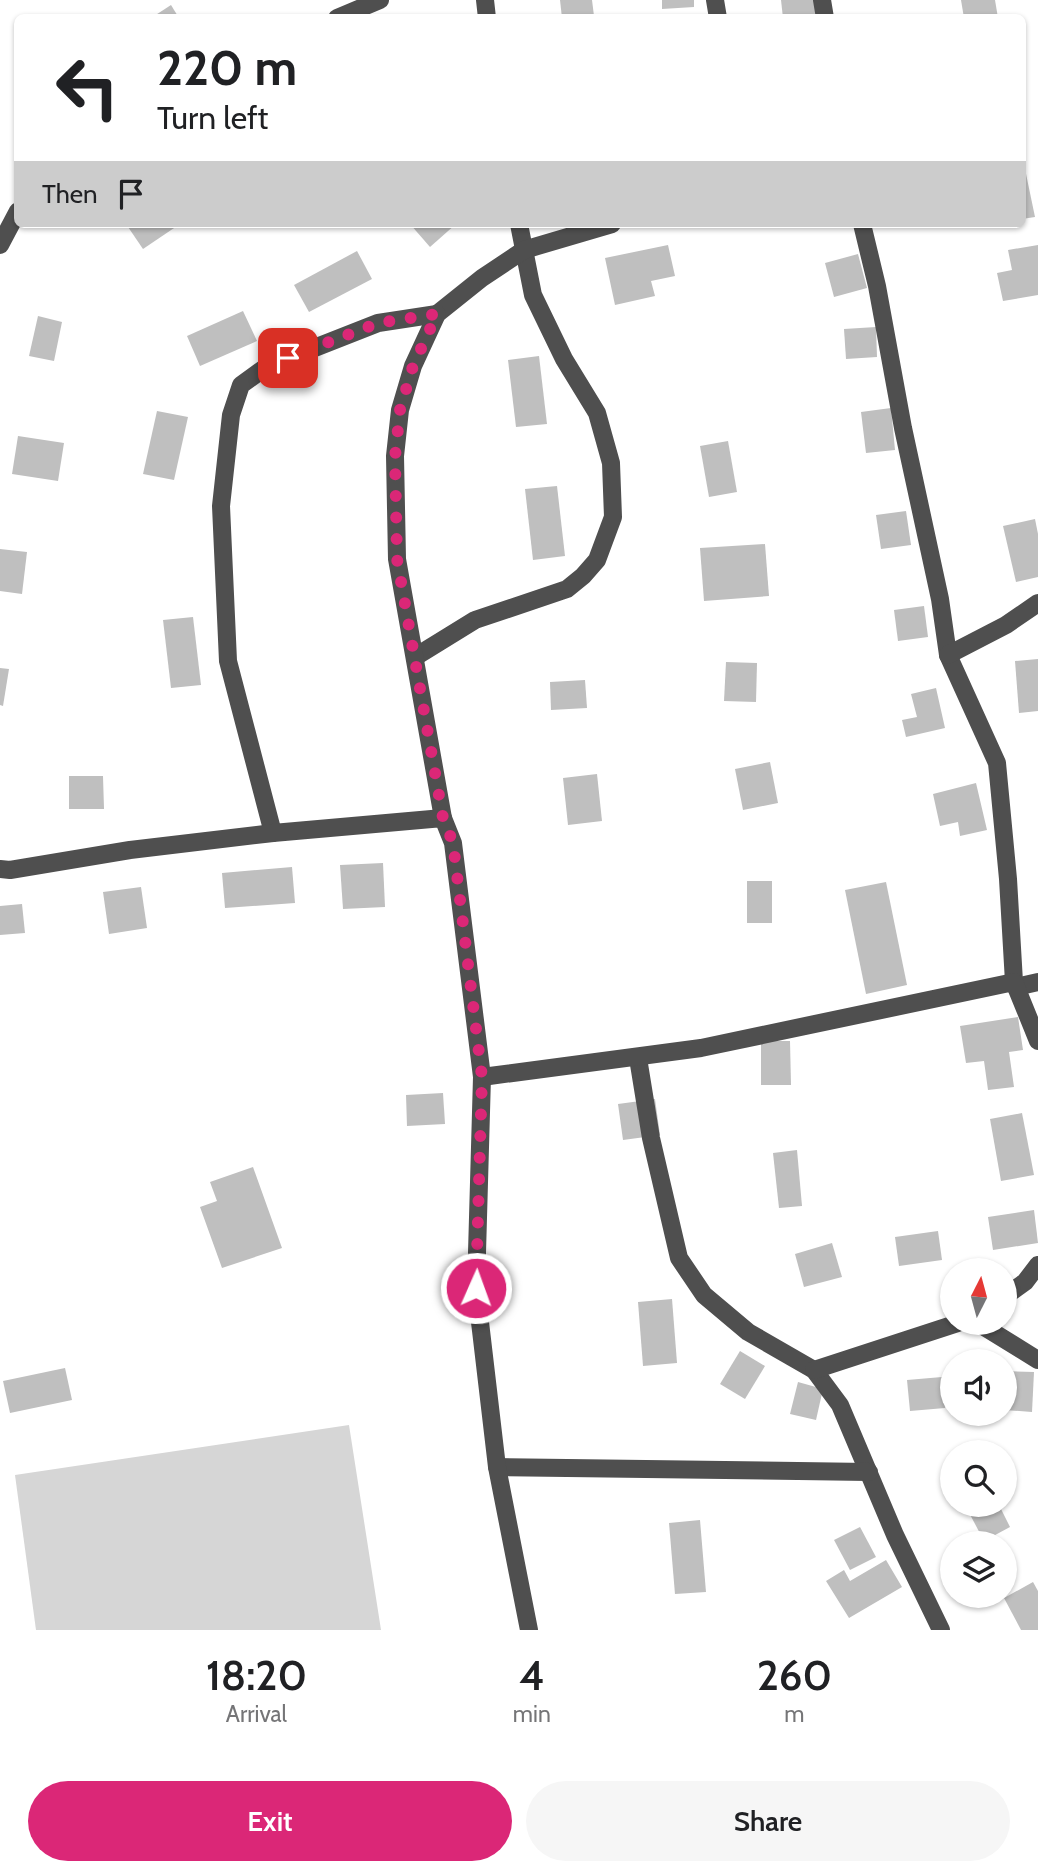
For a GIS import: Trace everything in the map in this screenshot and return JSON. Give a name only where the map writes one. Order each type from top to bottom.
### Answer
[{"type":"street","points":[[347,14],[380,0]]},
{"type":"street","points":[[0,245],[14,219]]},
{"type":"street","points":[[415,657],[475,620],[566,589],[583,576],[597,560],[613,517],[611,463],[597,413],[564,359],[533,295],[520,228]]},
{"type":"street","points":[[529,1630],[497,1467],[476,1288],[482,1077],[453,843],[443,818],[397,559],[395,457],[400,410],[413,366],[437,314],[482,278],[524,250],[598,228]]},
{"type":"street","points":[[863,228],[940,599],[948,655],[997,763],[1009,879],[1015,985],[1038,1041]]},
{"type":"street","points":[[273,833],[228,661],[221,506],[230,415],[241,385],[265,367],[378,323],[437,314]]},
{"type":"street","points":[[948,655],[1006,625],[1038,603]]},
{"type":"street","points":[[0,869],[10,870],[130,850],[273,833],[443,818]]},
{"type":"street","points":[[482,1077],[701,1048],[1038,982]]},
{"type":"street","points":[[638,1058],[653,1149],[679,1258],[705,1294],[748,1332],[814,1370],[840,1405],[895,1535],[941,1630]]},
{"type":"street","points":[[1017,1288],[1038,1265]]},
{"type":"street","points":[[814,1370],[940,1329]]},
{"type":"street","points":[[997,1335],[1038,1360]]},
{"type":"street","points":[[497,1467],[869,1472]]},
{"type":"shaded area","points":[[349,1425],[381,1630],[36,1630],[15,1475]]},
{"type":"building","points":[[560,0],[592,0],[594,14],[562,14]]},
{"type":"building","points":[[662,0],[694,0],[694,7],[662,9]]},
{"type":"building","points":[[781,0],[817,0],[818,14],[783,14]]},
{"type":"building","points":[[961,0],[995,0],[997,14],[963,14]]},
{"type":"building","points":[[171,5],[177,14],[157,14]]},
{"type":"building","points":[[1026,174],[1035,217],[1026,218]]},
{"type":"building","points":[[129,228],[174,228],[143,249]]},
{"type":"building","points":[[413,228],[451,228],[430,247]]},
{"type":"building","points":[[668,245],[675,276],[651,281],[655,296],[615,305],[605,258]]},
{"type":"building","points":[[1038,245],[1038,295],[1003,301],[997,273],[1012,270],[1008,250]]},
{"type":"building","points":[[357,251],[372,279],[309,312],[294,285]]},
{"type":"building","points":[[858,254],[867,288],[834,297],[825,263]]},
{"type":"building","points":[[243,311],[257,341],[200,366],[187,336]]},
{"type":"building","points":[[38,316],[62,322],[54,361],[29,356]]},
{"type":"building","points":[[876,327],[877,357],[846,359],[844,329]]},
{"type":"building","points":[[539,356],[547,424],[516,427],[508,360]]},
{"type":"building","points":[[891,408],[895,450],[866,453],[861,412]]},
{"type":"building","points":[[157,411],[188,417],[174,480],[143,474]]},
{"type":"building","points":[[18,436],[64,443],[58,481],[12,474]]},
{"type":"building","points":[[728,441],[737,492],[709,497],[700,446]]},
{"type":"building","points":[[557,486],[565,556],[533,560],[525,489]]},
{"type":"building","points":[[906,511],[911,545],[881,549],[876,515]]},
{"type":"building","points":[[1035,519],[1038,534],[1038,577],[1016,582],[1003,526]]},
{"type":"building","points":[[765,544],[769,596],[704,601],[700,548]]},
{"type":"building","points":[[0,549],[27,552],[22,594],[0,591]]},
{"type":"building","points":[[924,606],[928,637],[898,641],[894,610]]},
{"type":"building","points":[[193,617],[201,685],[171,688],[163,620]]},
{"type":"building","points":[[1038,659],[1038,711],[1019,713],[1015,661]]},
{"type":"building","points":[[726,662],[757,663],[756,702],[724,701]]},
{"type":"building","points":[[0,668],[9,669],[3,706],[0,705]]},
{"type":"building","points":[[585,680],[587,708],[551,710],[550,682]]},
{"type":"building","points":[[936,688],[945,728],[906,737],[902,720],[917,717],[911,694]]},
{"type":"building","points":[[770,762],[778,803],[743,810],[735,769]]},
{"type":"building","points":[[597,774],[602,821],[568,825],[563,778]]},
{"type":"building","points":[[69,776],[103,776],[104,809],[69,809]]},
{"type":"building","points":[[976,783],[987,830],[960,836],[958,822],[940,826],[933,794]]},
{"type":"building","points":[[383,863],[385,907],[343,909],[340,865]]},
{"type":"building","points":[[292,867],[295,903],[225,908],[222,873]]},
{"type":"building","points":[[747,881],[772,881],[772,923],[747,923]]},
{"type":"building","points":[[886,882],[907,985],[866,994],[845,890]]},
{"type":"building","points":[[141,887],[147,928],[109,934],[103,892]]},
{"type":"building","points":[[22,904],[25,933],[0,935],[0,906]]},
{"type":"building","points":[[1018,1017],[1023,1050],[1009,1052],[1014,1087],[988,1090],[984,1061],[966,1063],[960,1026]]},
{"type":"building","points":[[761,1041],[790,1041],[791,1085],[761,1085]]},
{"type":"building","points":[[443,1093],[445,1124],[407,1126],[406,1095]]},
{"type":"building","points":[[655,1099],[660,1135],[623,1140],[618,1104]]},
{"type":"building","points":[[1022,1113],[1034,1175],[1001,1181],[990,1119]]},
{"type":"building","points":[[797,1150],[802,1206],[779,1208],[773,1153]]},
{"type":"building","points":[[253,1167],[282,1248],[222,1268],[200,1207],[217,1201],[210,1182]]},
{"type":"building","points":[[1034,1210],[1038,1243],[993,1250],[988,1217]]},
{"type":"building","points":[[938,1231],[942,1258],[899,1266],[895,1237]]},
{"type":"building","points":[[832,1243],[842,1277],[804,1287],[795,1254]]},
{"type":"building","points":[[672,1299],[677,1363],[643,1366],[638,1302]]},
{"type":"building","points":[[740,1351],[765,1366],[745,1399],[720,1384]]},
{"type":"building","points":[[65,1368],[72,1400],[10,1413],[3,1381]]},
{"type":"building","points":[[1017,1371],[1034,1372],[1032,1412],[1017,1411]]},
{"type":"building","points":[[940,1377],[940,1408],[910,1411],[907,1380]]},
{"type":"building","points":[[798,1382],[823,1389],[816,1420],[790,1414]]},
{"type":"building","points":[[971,1517],[1005,1517],[1010,1527],[1003,1531],[979,1531]]},
{"type":"building","points":[[700,1520],[706,1592],[675,1594],[669,1523]]},
{"type":"building","points":[[860,1527],[876,1557],[850,1570],[834,1540]]},
{"type":"building","points":[[886,1560],[902,1587],[849,1618],[826,1581],[844,1570],[850,1581]]},
{"type":"building","points":[[1033,1582],[1038,1591],[1038,1630],[1021,1630],[1009,1608],[1017,1608],[1017,1591]]},
{"type":"route","points":[[288,358],[378,323],[437,314],[413,366],[400,410],[395,457],[397,559],[443,818],[453,843],[482,1077],[476,1288]]}]
